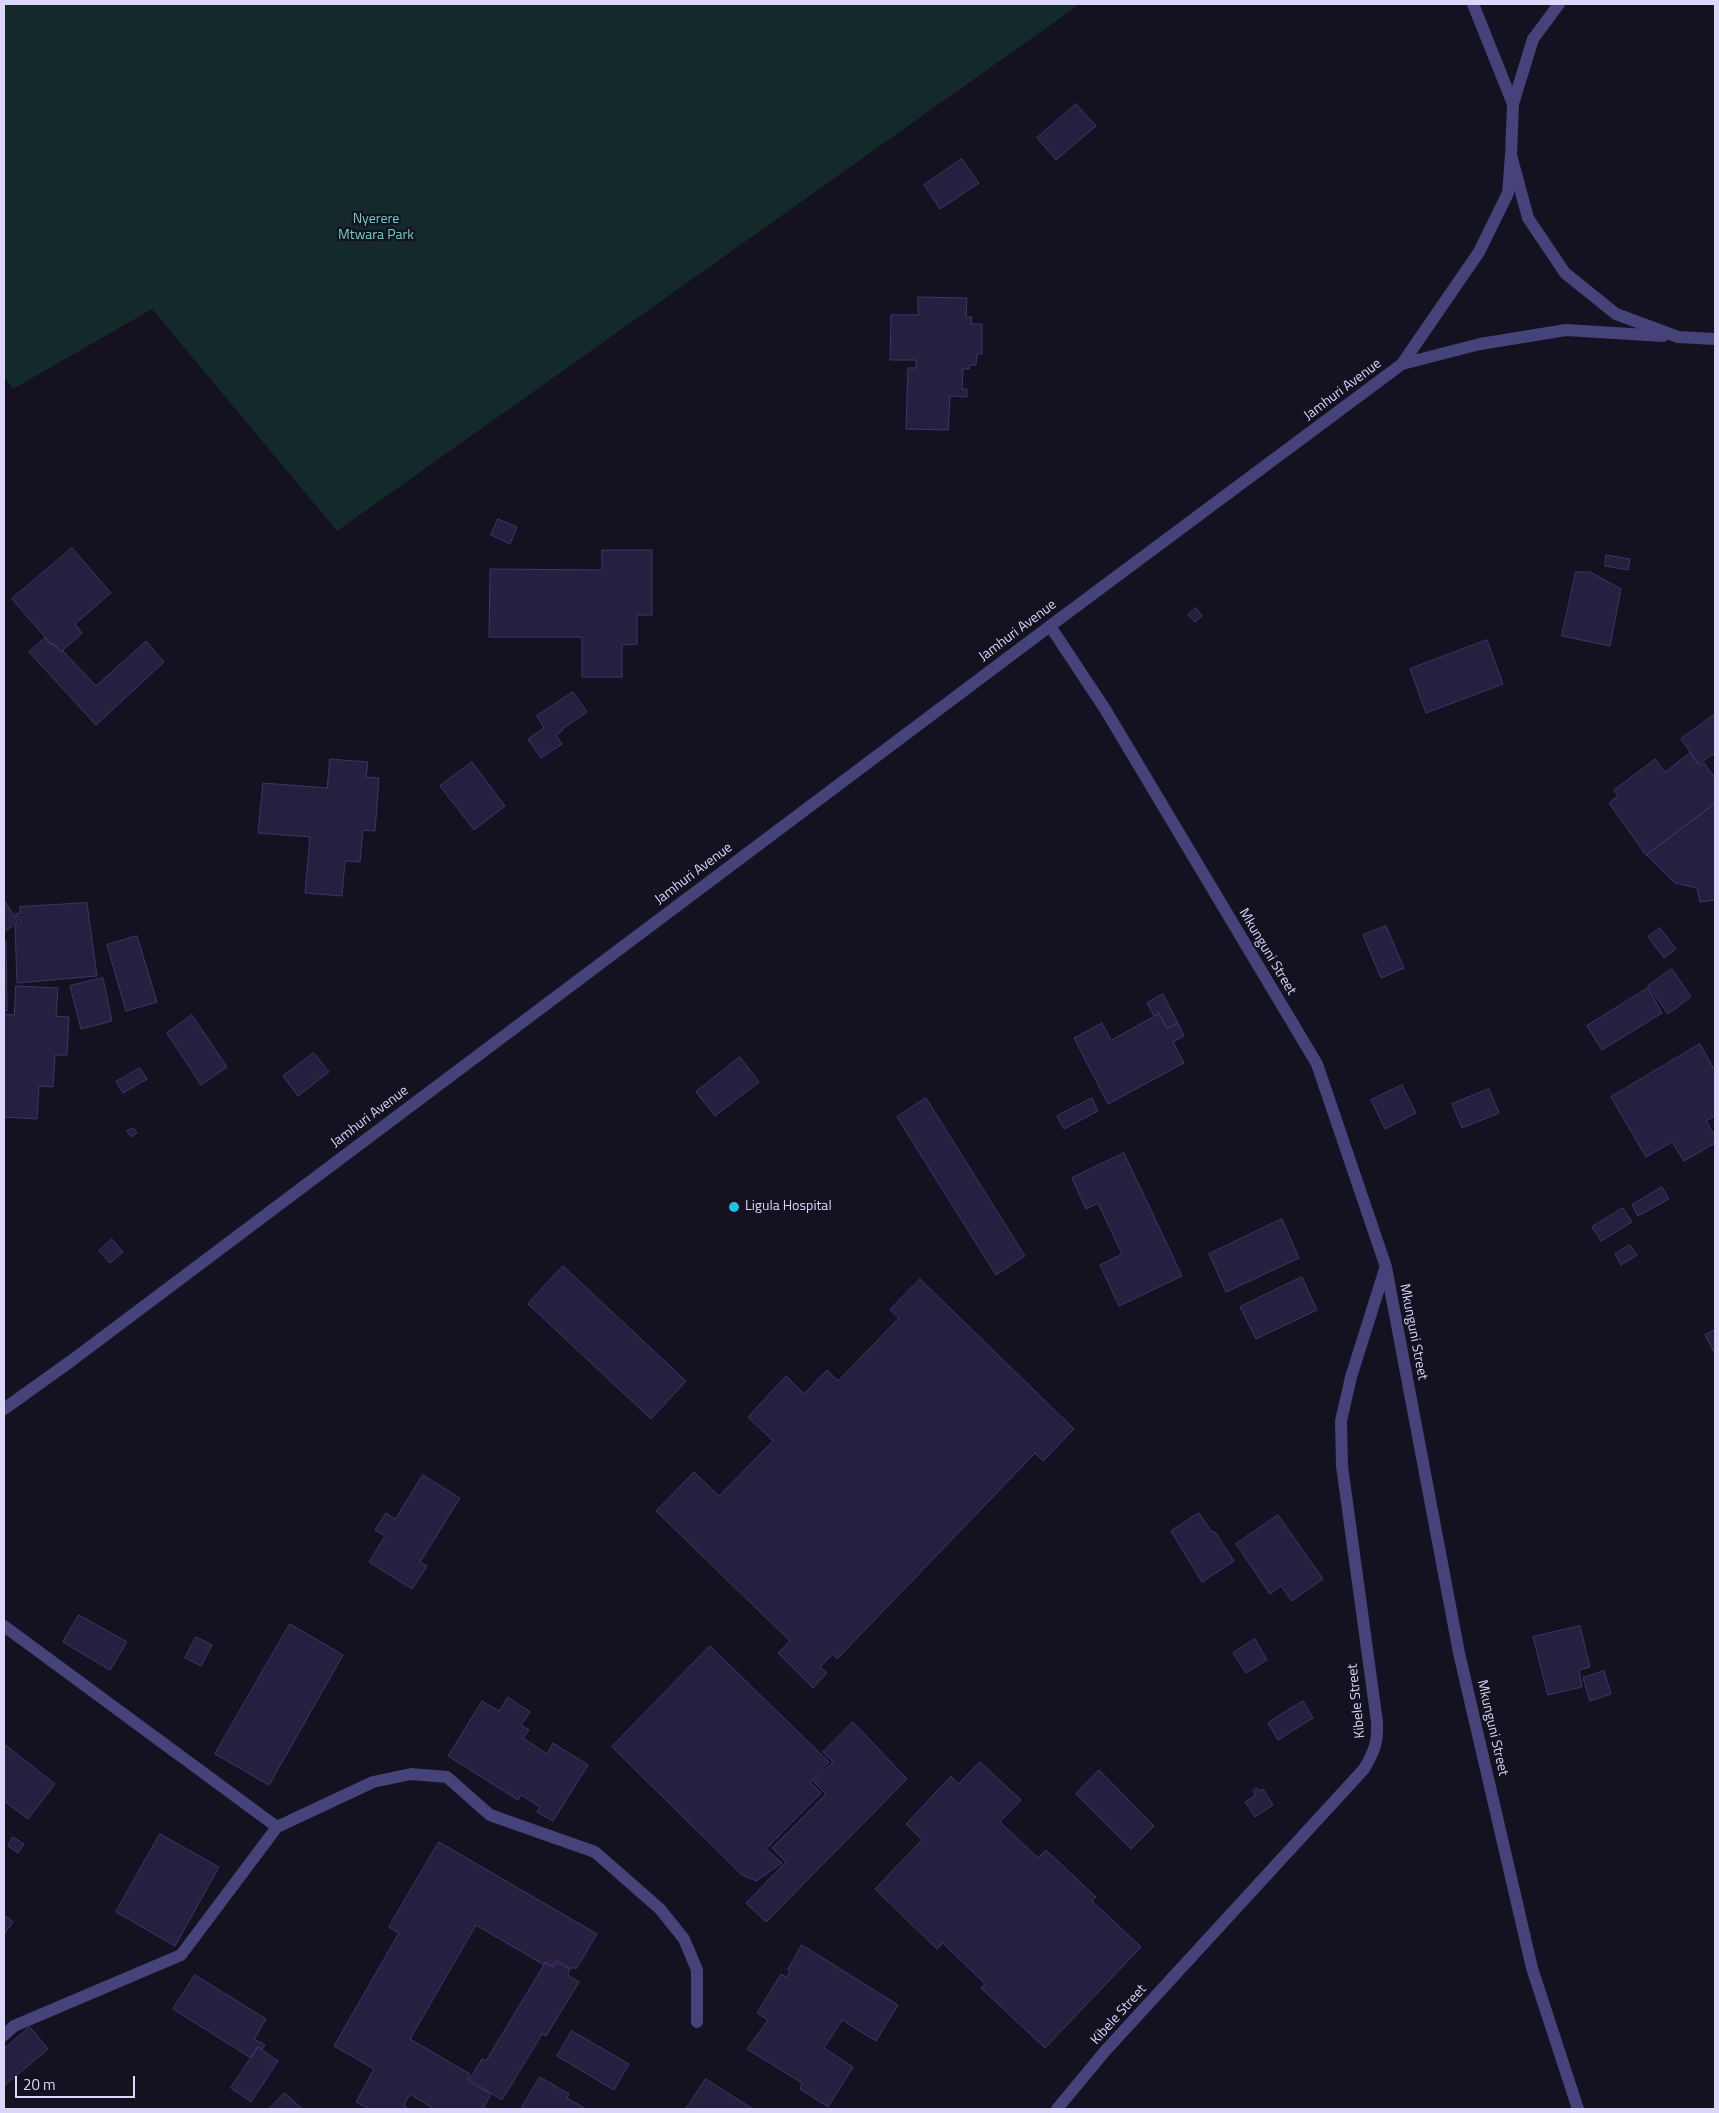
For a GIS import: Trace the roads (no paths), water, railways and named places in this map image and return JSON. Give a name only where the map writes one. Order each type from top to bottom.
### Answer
[{"type":"street","points":[[1473,4],[1513,104]]},
{"type":"street","points":[[1402,364],[1479,252],[1508,193],[1513,104],[1533,38],[1559,4]]},
{"type":"street","points":[[1511,155],[1528,218],[1565,273],[1616,314],[1678,337]]},
{"type":"street","points":[[1402,364],[1480,344],[1566,330],[1715,339]]},
{"type":"street","name":"Jamhuri Avenue","points":[[4,1408],[71,1361],[1402,364]]},
{"type":"street","name":"Mkunguni Street","points":[[1050,626],[1104,709],[1317,1064],[1386,1267],[1461,1662],[1532,1968],[1578,2109]]},
{"type":"street","name":"Kibele Street","points":[[1057,2109],[1106,2050],[1364,1769],[1372,1756],[1378,1740],[1377,1722],[1342,1466],[1341,1421],[1351,1377],[1386,1267]]},
{"type":"street","points":[[4,1626],[277,1827]]},
{"type":"street","points":[[4,2035],[14,2026],[181,1955],[277,1827],[373,1782],[412,1774],[447,1777],[490,1815],[595,1852],[660,1909],[684,1939],[697,1970],[697,2022]]},
{"type":"place","name":"Ligula Hospital","points":[[734,1207]]},
{"type":"park label","name":"Nyerere Mtwara Park","points":[[376,228]]}]
